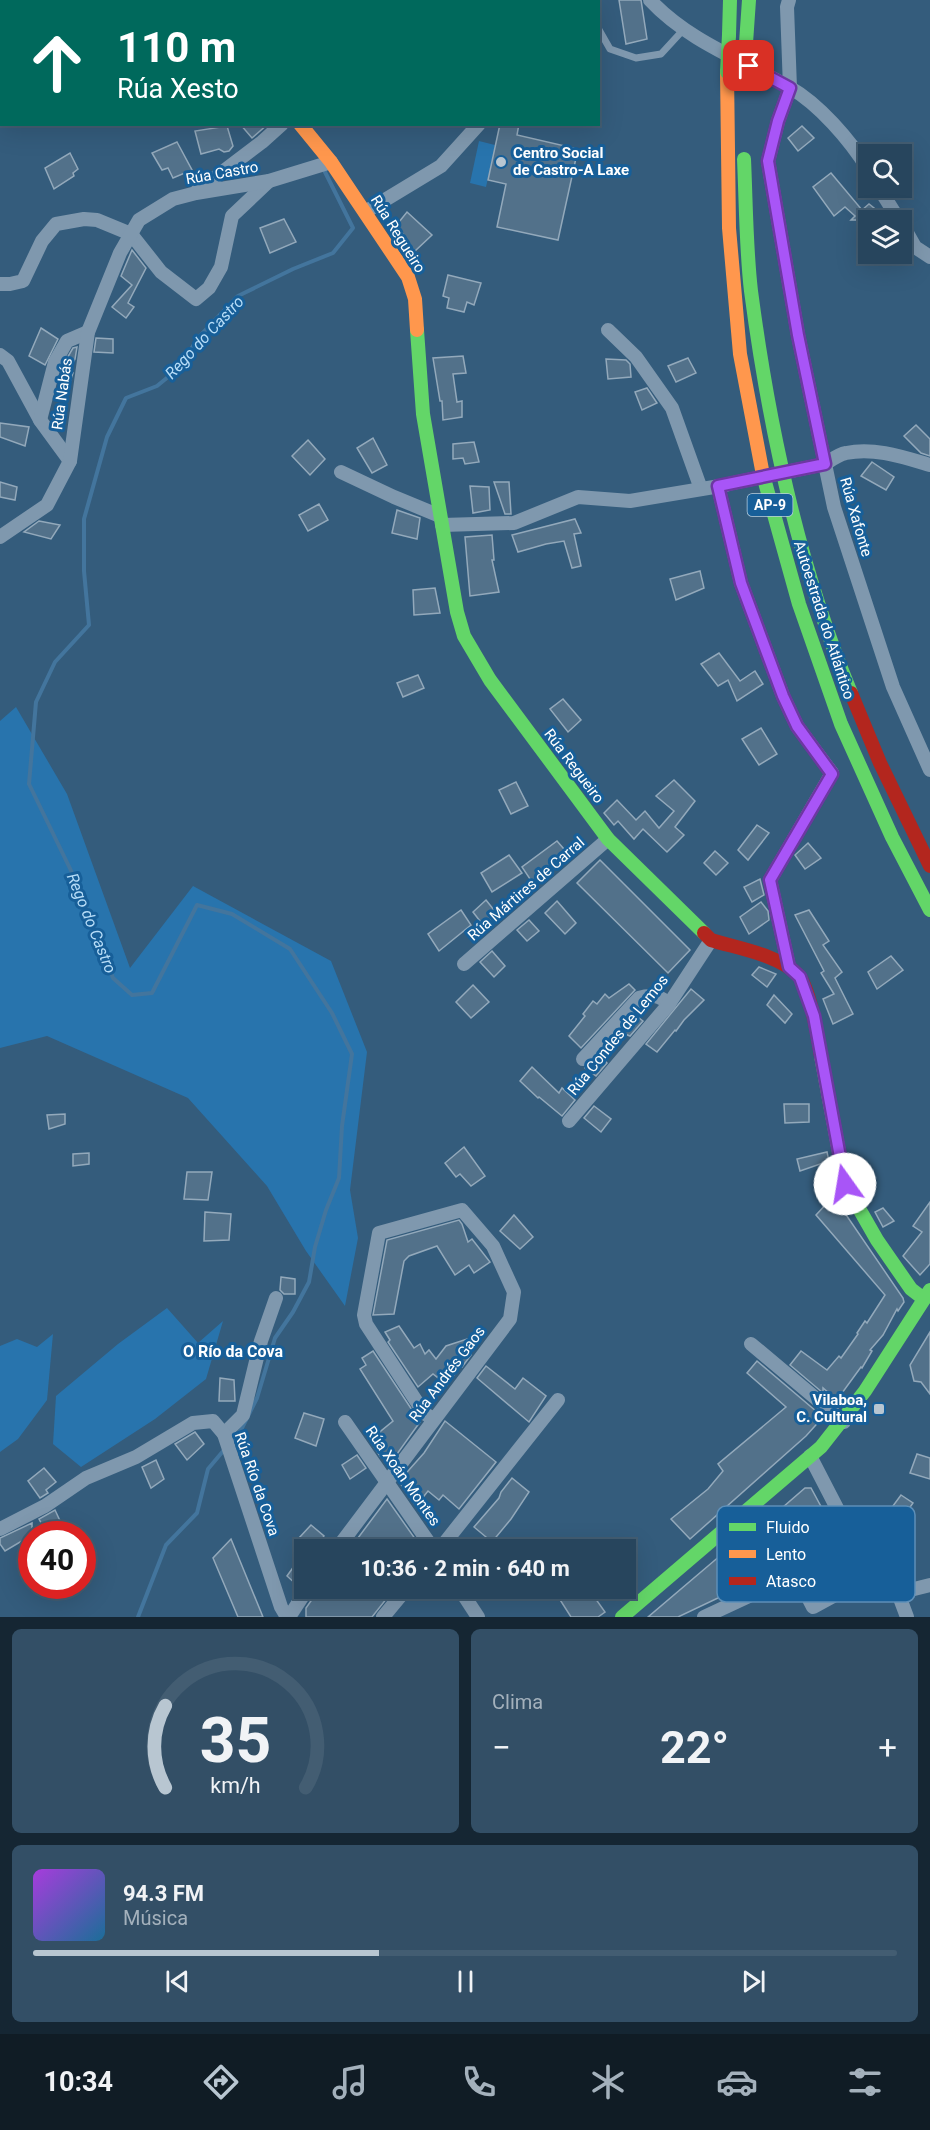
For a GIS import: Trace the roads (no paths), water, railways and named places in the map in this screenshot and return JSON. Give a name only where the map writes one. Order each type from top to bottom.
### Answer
[{"type":"main road","name":"Autoestrada do Atlántico","points":[[730,0],[727,72],[729,228],[740,354],[765,487],[799,604],[840,724],[892,837],[930,910]]},
{"type":"main road","points":[[745,79],[749,0]]},
{"type":"main road","name":"Rúa Regueiro","points":[[302,126],[331,162],[408,277],[415,299],[423,414],[457,612],[465,636],[490,680],[608,839],[711,940],[772,959],[789,967]]},
{"type":"main road","name":"Autoestrada do Atlántico","points":[[744,147],[751,289],[770,412],[797,534],[834,652],[880,763],[930,866]]},
{"type":"main road","points":[[752,1506],[821,1447],[844,1422],[927,1294],[911,1289],[877,1240],[845,1184],[814,1016],[800,977],[789,967]]},
{"type":"main road","points":[[622,1617],[717,1536]]},
{"type":"street","points":[[650,0],[660,6],[684,29],[790,88],[821,110],[858,156]]},
{"type":"street","points":[[789,0],[787,7],[790,88]]},
{"type":"street","name":"Rúa Xafonte","points":[[790,88],[778,121],[768,161],[798,335],[834,507],[892,687],[930,770]]},
{"type":"street","points":[[196,193],[280,126]]},
{"type":"street","points":[[365,212],[441,166],[477,126]]},
{"type":"street","name":"Rúa Castro","points":[[131,234],[139,220],[173,199],[269,181],[331,162]]},
{"type":"street","points":[[0,284],[23,281],[42,241],[56,224],[91,219],[131,234],[161,272],[196,299],[209,288],[221,267],[232,216],[269,181]]},
{"type":"street","name":"Rúa Nabás","points":[[0,537],[47,505],[70,461],[88,332],[120,253],[131,234]]},
{"type":"street","points":[[912,242],[915,247],[930,257]]},
{"type":"street","points":[[608,330],[636,357],[672,408],[701,489]]},
{"type":"street","points":[[40,420],[55,362],[67,341],[88,332]]},
{"type":"street","points":[[0,355],[8,361],[40,420],[70,461]]},
{"type":"street","points":[[341,472],[441,520],[514,523],[578,497],[630,501],[825,464],[844,453],[869,450],[930,465]]},
{"type":"street","points":[[723,485],[741,583],[783,696],[797,726],[832,774],[770,880],[789,967]]},
{"type":"street","name":"Rúa Mártires de Carral","points":[[464,964],[608,839]]},
{"type":"street","name":"Rúa Condes de Lemos","points":[[569,1121],[669,1004],[711,940]]},
{"type":"street","points":[[583,1059],[639,998],[662,997],[669,1004]]},
{"type":"street","name":"Rúa Andrés Gaos","points":[[344,1539],[510,1319],[514,1292],[493,1246],[462,1210],[379,1233],[364,1315],[366,1324],[424,1413],[433,1419]]},
{"type":"street","points":[[224,1434],[243,1415],[261,1341],[276,1298]]},
{"type":"street","points":[[751,1344],[844,1422]]},
{"type":"street","points":[[448,1539],[558,1400]]},
{"type":"street","name":"Rúa Río da Cova","points":[[0,1529],[45,1506],[86,1478],[136,1457],[193,1423],[213,1421],[224,1434],[281,1607],[288,1617]]},
{"type":"street","name":"Rúa Xoán Montes","points":[[345,1422],[427,1539]]},
{"type":"street","points":[[810,1456],[836,1506]]},
{"type":"street","points":[[915,1589],[930,1585]]},
{"type":"street","points":[[288,1617],[300,1599]]},
{"type":"street","points":[[383,1617],[398,1599]]},
{"type":"street","points":[[466,1599],[478,1617]]},
{"type":"street","points":[[705,1617],[737,1602]]},
{"type":"street","points":[[810,1602],[813,1607],[822,1602]]},
{"type":"street","points":[[901,1602],[907,1617]]},
{"type":"lane","points":[[600,32],[610,49],[636,58],[661,54],[684,29]]},
{"type":"waterway","name":"Rego do Castro","points":[[231,1442],[241,1430],[257,1398],[275,1338],[293,1312],[309,1282],[315,1247],[339,1178],[342,1126],[352,1054],[332,1013],[290,949],[232,914],[197,905],[152,993],[132,995],[113,978],[77,883],[29,784],[36,702],[55,662],[89,625],[84,571],[84,519],[107,437],[126,398],[157,386],[179,368],[198,338],[238,296],[293,269],[333,253],[353,228],[323,168]]},
{"type":"waterway","name":"Rego do Castro","points":[[138,1617],[166,1545],[197,1513],[208,1469],[224,1450]]},
{"type":"place","name":"Centro Social de Castro-A Laxe","points":[[501,162]]},
{"type":"place","name":"Vilaboa, C. Cultural","points":[[879,1409]]},
{"type":"district","name":"O Río da Cova","points":[[233,1351]]}]
